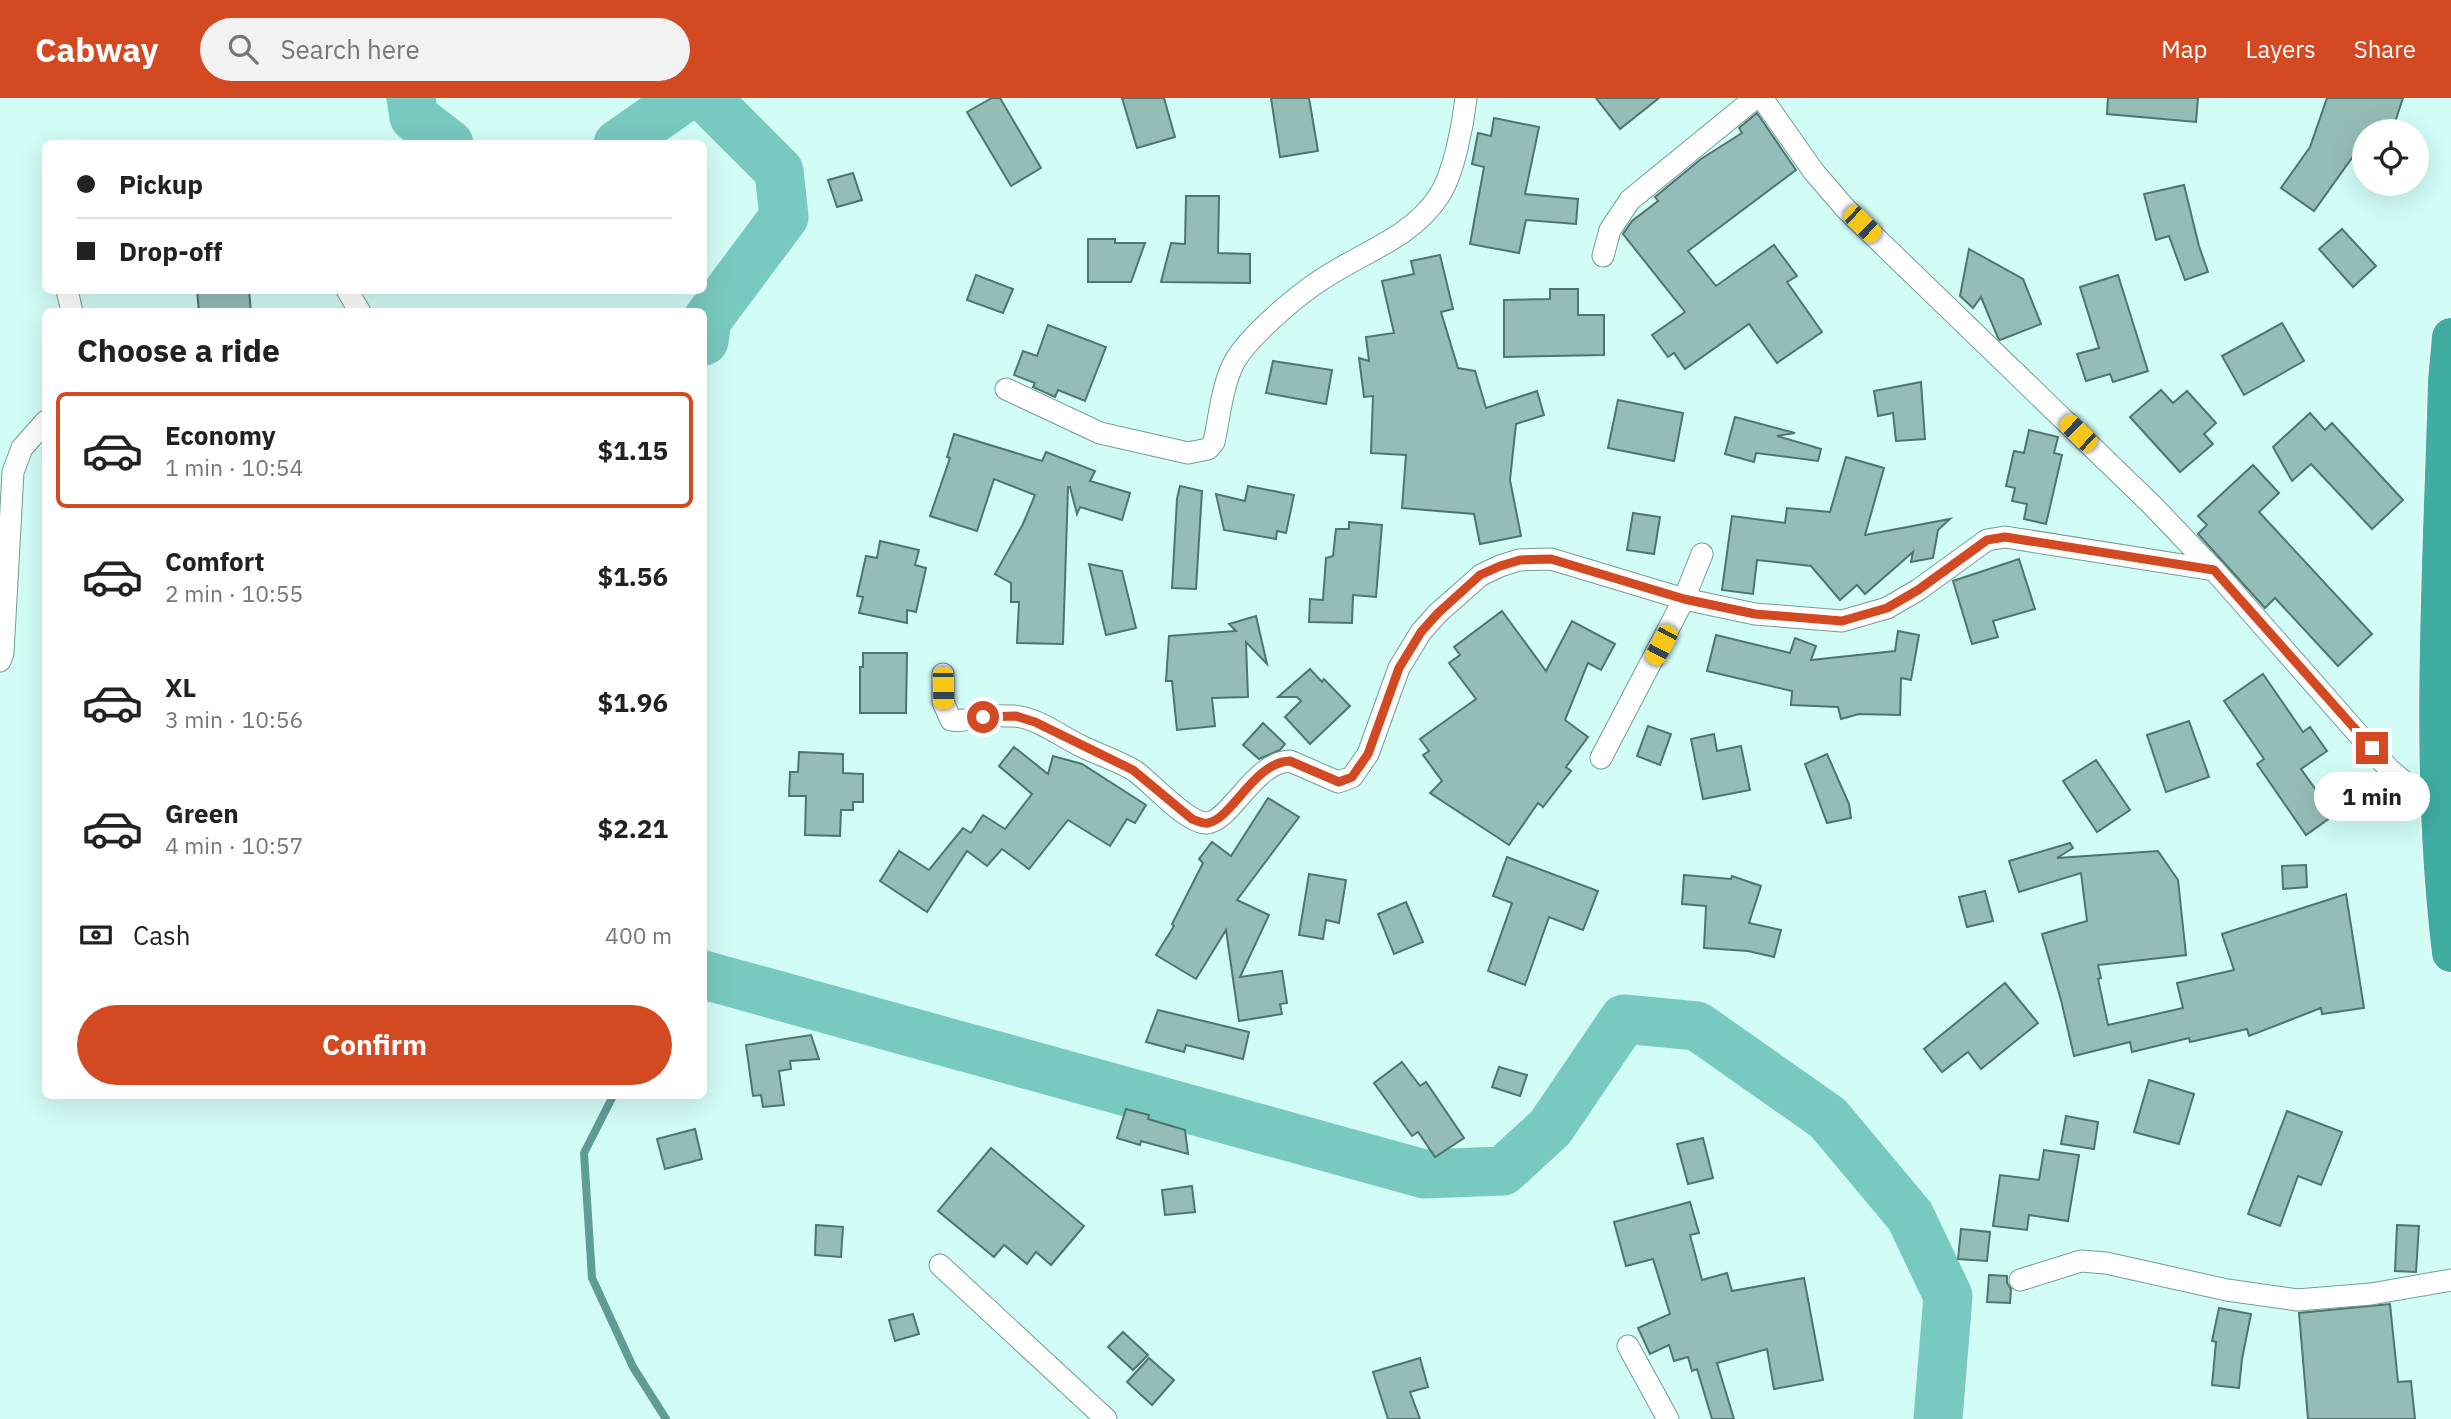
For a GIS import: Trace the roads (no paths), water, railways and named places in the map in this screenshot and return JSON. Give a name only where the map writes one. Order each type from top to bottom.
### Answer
[{"type":"highway","points":[[2451,337],[2447,381],[2440,667],[2440,812],[2451,953]]},
{"type":"street","points":[[1006,389],[1100,433],[1188,453],[1208,449],[1214,442],[1228,378],[1237,358],[1248,345],[1318,281],[1371,253],[1419,221],[1441,194],[1453,162],[1466,98]]},
{"type":"street","points":[[1603,256],[1610,230],[1630,200],[1755,98]]},
{"type":"street","points":[[1762,98],[1815,172],[1845,208],[2152,505],[2214,570],[2389,769],[2440,812]]},
{"type":"street","points":[[0,662],[3,653],[13,472],[22,448],[42,426]]},
{"type":"street","points":[[943,674],[943,702],[951,720],[962,722],[983,717],[1016,716],[1035,722],[1133,770],[1192,819],[1204,823],[1221,815],[1255,779],[1283,761],[1290,761],[1339,782],[1352,777],[1368,754],[1407,652],[1438,613],[1480,575],[1520,560],[1551,559],[1684,599],[1755,614],[1842,621],[1887,608],[1918,590],[1987,540],[2005,537],[2214,570]]},
{"type":"street","points":[[1601,758],[1684,599],[1702,554]]},
{"type":"street","points":[[2020,1280],[2081,1261],[2106,1263],[2227,1290],[2297,1300],[2371,1294],[2451,1280]]},
{"type":"street","points":[[940,1265],[1107,1419]]},
{"type":"street","points":[[1628,1346],[1668,1419]]},
{"type":"waterway","points":[[411,98],[414,117],[444,140]]},
{"type":"waterway","points":[[624,140],[684,98]]},
{"type":"waterway","points":[[706,98],[779,171],[784,217],[707,320]]},
{"type":"waterway","points":[[707,976],[1424,1174],[1503,1171],[1550,1128],[1624,1019],[1697,1026],[1828,1118],[1910,1216],[1948,1296],[1938,1419]]},
{"type":"waterway","points":[[611,1099],[584,1153],[592,1278],[633,1367],[666,1419]]}]
